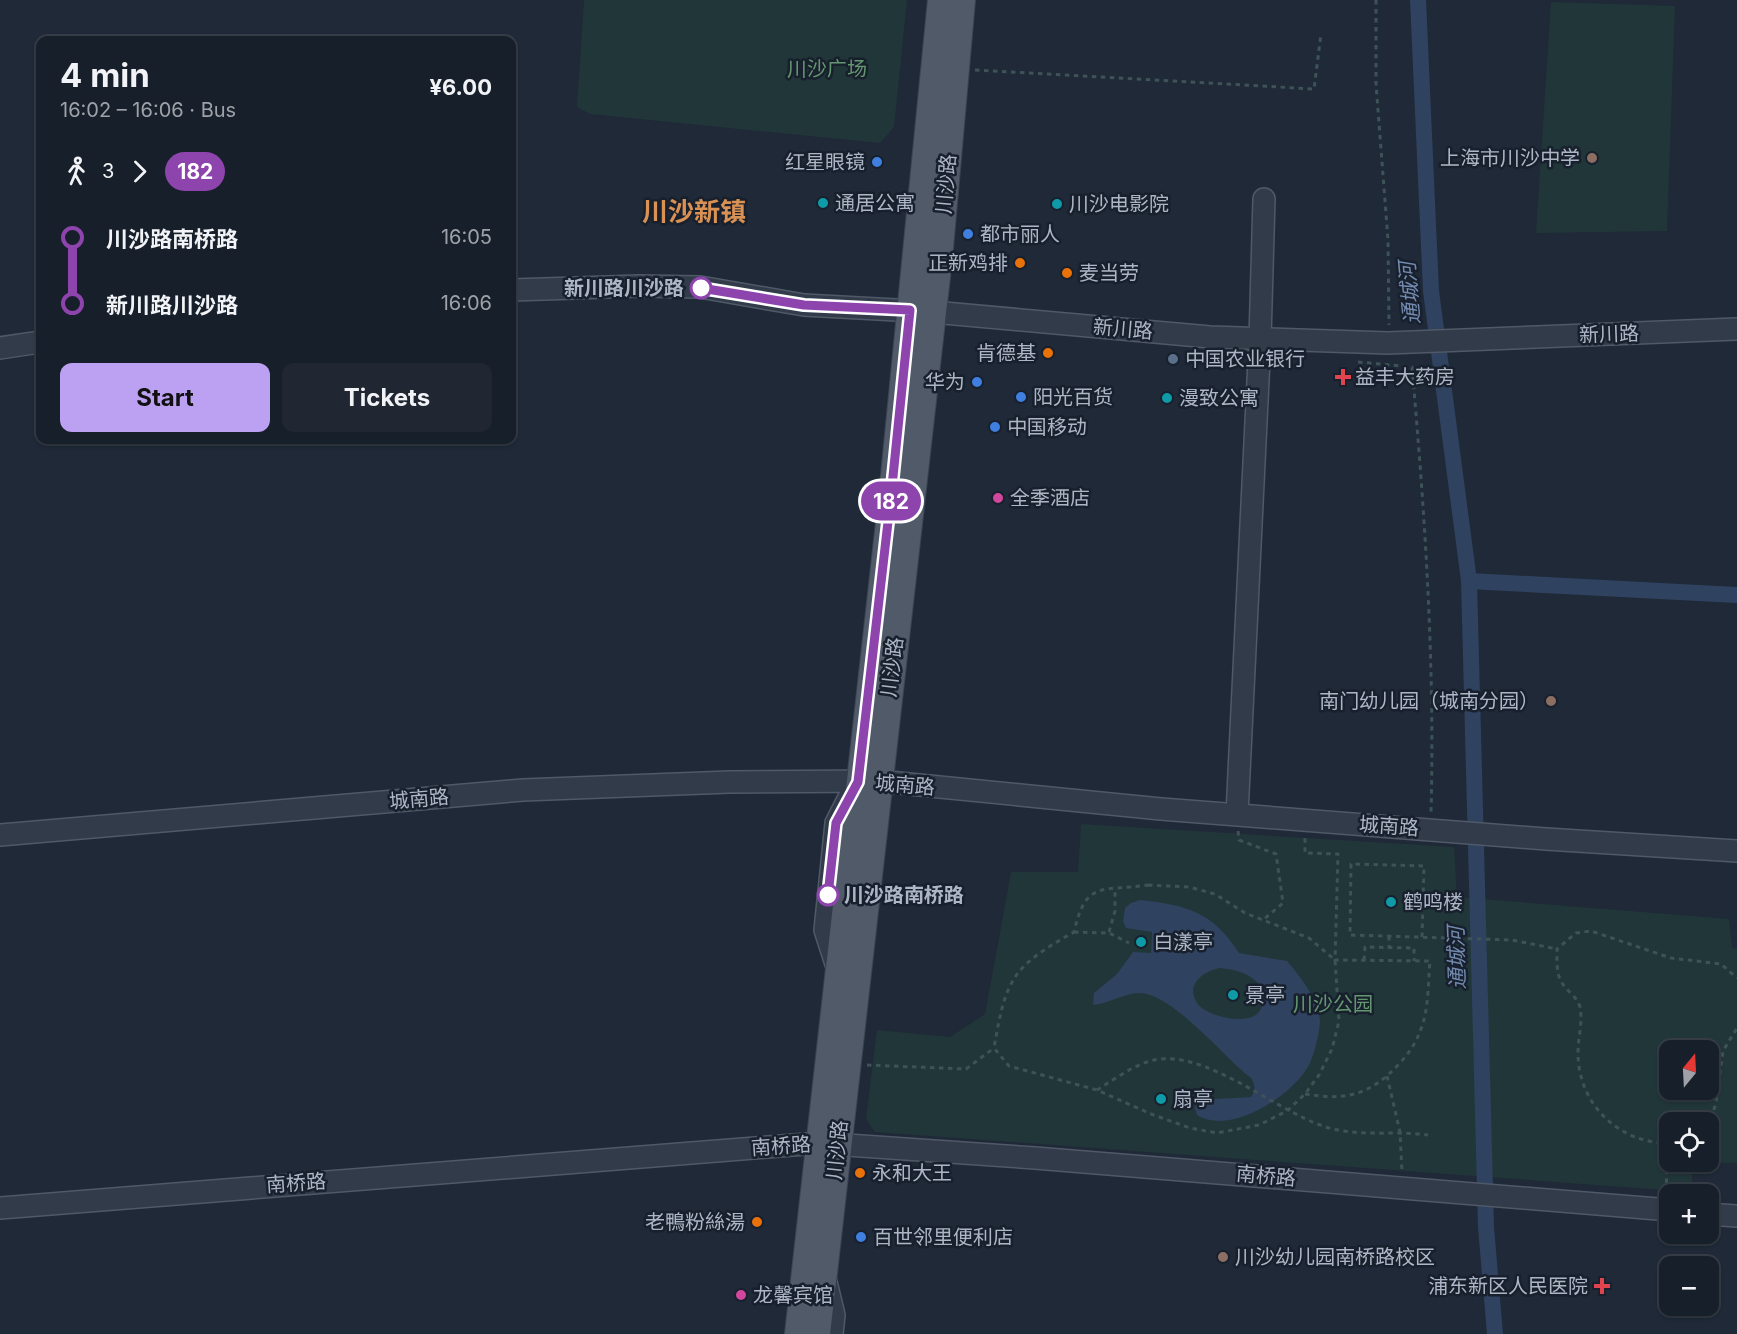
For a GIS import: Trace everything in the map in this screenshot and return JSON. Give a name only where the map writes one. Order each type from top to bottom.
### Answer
[{"type":"main road","name":"川沙路","points":[[921,311],[941,0]]},
{"type":"main road","name":"川沙路","points":[[798,1334],[828,1144],[847,1064],[891,496],[921,311],[956,69],[962,0]]},
{"type":"main road","name":"川沙路","points":[[817,1334],[824,1272],[837,967],[868,781]]},
{"type":"street","points":[[1237,814],[1260,339],[1264,199]]},
{"type":"street","name":"新川路","points":[[516,290],[639,286],[700,287],[804,305],[921,311],[1260,339],[1393,343],[1737,329]]},
{"type":"street","points":[[0,348],[36,343]]},
{"type":"street","name":"城南路","points":[[0,835],[523,790],[717,783],[868,781],[1430,830],[1737,851]]},
{"type":"street","name":"南桥路","points":[[0,1208],[828,1144],[1659,1208]]},
{"type":"street","points":[[1719,1215],[1737,1216]]},
{"type":"street","points":[[824,1272],[834,1315],[832,1334]]},
{"type":"path","points":[[1376,0],[1376,84],[1393,343]]},
{"type":"path","points":[[956,69],[1314,89],[1321,34]]},
{"type":"path","points":[[1356,361],[1412,367],[1424,496],[1432,754],[1430,830]]},
{"type":"path","points":[[1237,814],[1239,840],[1276,854],[1283,903],[1263,920]]},
{"type":"path","points":[[994,1048],[1009,1066],[1097,1090],[1151,1114],[1216,1133],[1259,1125],[1287,1111],[1305,1094],[1319,1075],[1332,1049],[1339,1021],[1335,960],[1338,854],[1305,853],[1306,820]]},
{"type":"path","points":[[1422,937],[1424,866],[1352,864],[1350,935],[1512,940],[1557,950]]},
{"type":"path","points":[[1074,932],[1081,906],[1088,896],[1100,889],[1114,890],[1148,885],[1189,887],[1215,894],[1245,913],[1309,938],[1335,960],[1430,961],[1426,1008],[1412,1050],[1388,1076],[1371,1089],[1348,1097],[1326,1098],[1305,1094]]},
{"type":"path","points":[[1109,933],[1115,911],[1114,890]]},
{"type":"path","points":[[1659,1143],[1649,1143],[1616,1128],[1598,1113],[1586,1094],[1580,1075],[1578,1052],[1582,1017],[1579,1002],[1561,982],[1557,967],[1557,950],[1576,933],[1591,931],[1671,958],[1722,964],[1737,978]]},
{"type":"path","points":[[847,1064],[966,1069],[994,1048],[1000,1011],[1011,981],[1045,947],[1074,932],[1109,933],[1129,943]]},
{"type":"path","points":[[1389,936],[1389,948]]},
{"type":"path","points":[[1364,960],[1365,947],[1414,948],[1414,961]]},
{"type":"path","points":[[1713,1112],[1723,1051],[1737,1028]]},
{"type":"path","points":[[1097,1090],[1131,1069],[1154,1060],[1185,1060],[1251,1088],[1287,1111],[1324,1127],[1353,1132],[1400,1132],[1428,1135]]},
{"type":"path","points":[[1388,1076],[1400,1132],[1402,1187]]},
{"type":"green space","name":"川沙广场","points":[[584,0],[907,0],[894,127],[880,143],[590,114],[577,107]]},
{"type":"green space","points":[[1551,2],[1675,6],[1667,231],[1536,233]]},
{"type":"green space","name":"川沙公园","points":[[1081,824],[1454,847],[1457,897],[1729,919],[1732,948],[1737,949],[1737,1163],[1719,1163],[1719,1112],[1659,1112],[1659,1172],[1692,1172],[1692,1184],[1659,1184],[1659,1190],[875,1132],[866,1119],[877,1030],[950,1037],[985,1014],[1011,872],[1078,872]]},
{"type":"water","points":[[1140,900],[1157,902],[1197,913],[1219,928],[1239,953],[1287,961],[1303,982],[1317,1006],[1320,1022],[1319,1033],[1308,1067],[1288,1090],[1274,1101],[1242,1117],[1226,1121],[1211,1120],[1197,1115],[1195,1107],[1198,1100],[1251,1097],[1254,1088],[1251,1078],[1197,1027],[1166,1003],[1151,995],[1132,994],[1093,1005],[1094,993],[1117,974],[1133,952],[1151,953],[1152,932],[1126,928],[1123,921],[1125,908]],"holes":[[[1220,968],[1251,977],[1261,986],[1265,992],[1264,1001],[1257,1014],[1244,1019],[1226,1018],[1208,1012],[1197,1003],[1193,990],[1198,979],[1208,972]]]},
{"type":"waterway","name":"通城河","points":[[1418,0],[1431,291],[1469,581],[1486,1227],[1495,1334]]},
{"type":"waterway","name":"通城河","points":[[1469,581],[1737,595]]},
{"type":"bus line","name":"182","points":[[701,288],[804,305],[910,310],[858,782],[836,823],[828,895]]},
{"type":"place","name":"上海市川沙中学","points":[[1592,158]]},
{"type":"place","name":"红星眼镜","points":[[877,162]]},
{"type":"place","name":"通居公寓","points":[[823,203]]},
{"type":"place","name":"川沙电影院","points":[[1057,204]]},
{"type":"place","name":"都市丽人","points":[[968,234]]},
{"type":"place","name":"正新鸡排","points":[[1020,263]]},
{"type":"place","name":"麦当劳","points":[[1067,273]]},
{"type":"place","name":"新川路川沙路","points":[[701,288]]},
{"type":"place","name":"肯德基","points":[[1048,353]]},
{"type":"place","name":"中国农业银行","points":[[1173,359]]},
{"type":"place","name":"益丰大药房","points":[[1343,377]]},
{"type":"place","name":"华为","points":[[977,382]]},
{"type":"place","name":"阳光百货","points":[[1021,397]]},
{"type":"place","name":"漫致公寓","points":[[1167,398]]},
{"type":"place","name":"中国移动","points":[[995,427]]},
{"type":"place","name":"全季酒店","points":[[998,498]]},
{"type":"place","name":"南门幼儿园（城南分园）","points":[[1551,701]]},
{"type":"place","name":"川沙路南桥路","points":[[828,895]]},
{"type":"place","name":"鹤鸣楼","points":[[1391,902]]},
{"type":"place","name":"白漾亭","points":[[1141,942]]},
{"type":"place","name":"景亭","points":[[1233,995]]},
{"type":"place","name":"扇亭","points":[[1161,1099]]},
{"type":"place","name":"永和大王","points":[[860,1173]]},
{"type":"place","name":"老鴨粉絲湯","points":[[757,1222]]},
{"type":"place","name":"百世邻里便利店","points":[[861,1237]]},
{"type":"place","name":"川沙幼儿园南桥路校区","points":[[1223,1257]]},
{"type":"place","name":"浦东新区人民医院","points":[[1602,1286]]},
{"type":"place","name":"龙馨宾馆","points":[[741,1295]]},
{"type":"district","name":"川沙新镇","points":[[694,212]]}]
